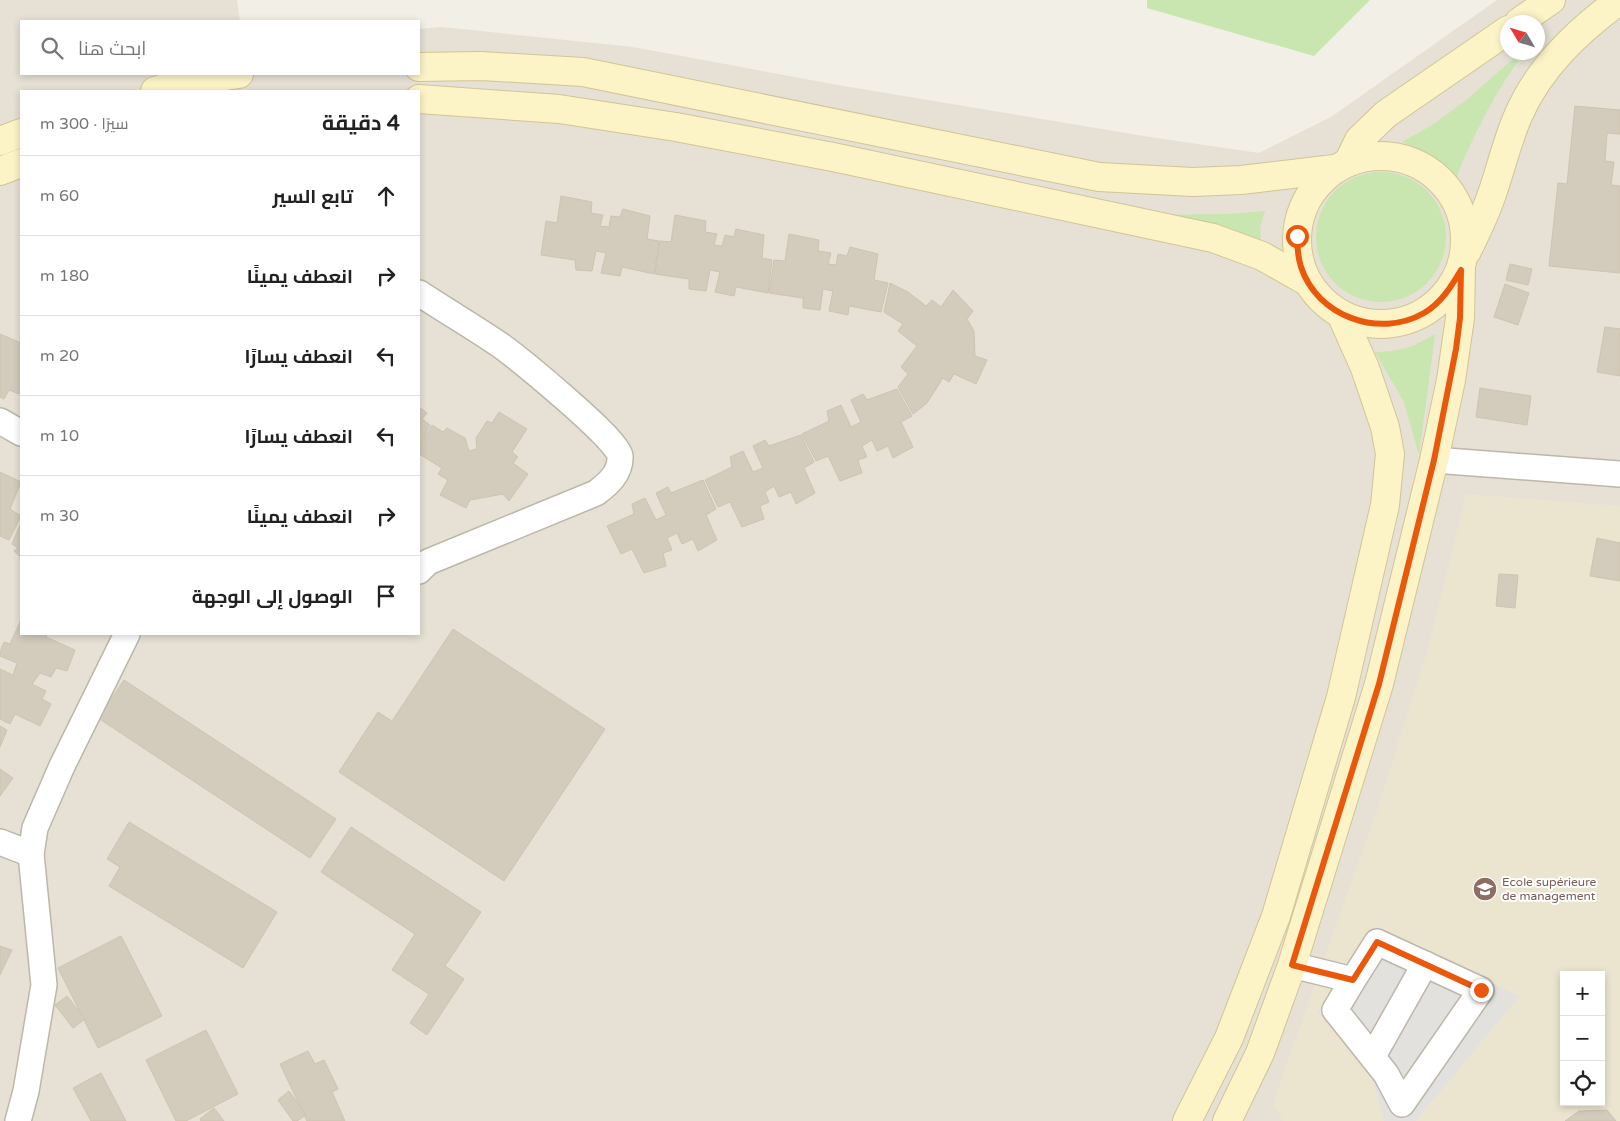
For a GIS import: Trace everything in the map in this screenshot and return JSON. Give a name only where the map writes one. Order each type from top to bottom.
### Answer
[{"type":"main road","points":[[1529,15],[1551,0]]},
{"type":"main road","points":[[1500,36],[1386,114],[1359,140],[1342,165],[1312,192],[1299,220],[1298,252],[1301,267],[1308,282],[1322,300],[1341,314],[1368,324],[1396,323],[1424,313],[1446,295],[1486,212],[1509,141],[1532,90],[1566,46],[1586,26],[1620,0]]},
{"type":"main road","points":[[420,67],[481,66],[584,72],[1099,177],[1193,182],[1241,180],[1342,165],[1379,155],[1408,159],[1435,173],[1455,196],[1465,224],[1460,318],[1456,349],[1434,460],[1379,684],[1292,965],[1260,1053],[1228,1121]]},
{"type":"main road","points":[[160,90],[233,75]]},
{"type":"main road","points":[[420,99],[559,109],[676,127],[852,161],[1213,238],[1262,256],[1308,282]]},
{"type":"main road","points":[[0,141],[20,133]]},
{"type":"main road","points":[[0,171],[20,163]]},
{"type":"main road","points":[[1187,1121],[1229,1038],[1276,916],[1341,697],[1385,505],[1390,477],[1388,440],[1365,368],[1341,314]]},
{"type":"street","points":[[420,294],[501,346],[591,421],[616,446],[620,455],[619,466],[614,477],[596,493],[428,562],[420,570]]},
{"type":"street","points":[[0,420],[20,432]]},
{"type":"street","points":[[1434,460],[1620,474]]},
{"type":"street","points":[[18,1121],[26,1091],[44,985],[32,854],[35,828],[62,766],[127,635]]},
{"type":"street","points":[[0,842],[32,854]]},
{"type":"street","points":[[1377,942],[1425,964],[1481,990],[1402,1104],[1386,1074],[1373,1056],[1334,1010],[1377,942]]},
{"type":"street","points":[[1373,1056],[1425,964]]},
{"type":"street","points":[[1292,965],[1353,980]]},
{"type":"shaded area","points":[[0,0],[237,0],[240,20],[20,20],[20,75],[420,75],[420,29],[442,27],[633,47],[838,85],[1150,137],[1259,153],[1331,117],[1497,0],[1620,0],[1620,1121],[0,1121]]},
{"type":"shaded area","name":"Ecole supérieure de management","points":[[1466,494],[1620,506],[1620,1121],[1283,1121],[1273,1103],[1380,802],[1428,649]]},
{"type":"shaded area","points":[[1373,928],[1519,996],[1416,1121],[1384,1121],[1372,1078],[1336,1026],[1317,1013]]},
{"type":"green space","points":[[1147,0],[1370,0],[1314,56],[1147,8]]},
{"type":"green space","points":[[1512,60],[1519,60],[1485,114],[1455,180],[1432,157],[1402,142],[1432,125],[1464,102]]},
{"type":"green space","points":[[1381,172],[1394,173],[1406,177],[1427,191],[1441,212],[1445,224],[1445,250],[1441,262],[1427,283],[1406,297],[1394,301],[1381,302],[1368,301],[1356,297],[1335,283],[1321,262],[1317,250],[1316,237],[1317,224],[1321,212],[1335,191],[1356,177],[1368,173]]},
{"type":"green space","points":[[1265,211],[1260,227],[1261,241],[1139,215],[1230,214]]},
{"type":"green space","points":[[1435,334],[1419,455],[1404,402],[1375,352],[1406,348]]},
{"type":"building","points":[[1575,106],[1620,110],[1620,134],[1607,133],[1605,161],[1614,162],[1611,185],[1620,186],[1620,273],[1549,266],[1558,183],[1567,184]]},
{"type":"building","points":[[561,196],[592,202],[591,213],[603,215],[600,226],[609,227],[611,216],[620,217],[623,209],[650,216],[647,239],[659,241],[654,274],[622,267],[620,276],[601,273],[606,253],[596,251],[592,271],[576,270],[575,260],[541,255],[546,221],[557,223]]},
{"type":"building","points":[[675,215],[706,221],[705,232],[717,234],[714,245],[722,246],[725,235],[734,237],[736,229],[764,235],[762,258],[772,260],[768,293],[736,287],[734,296],[715,292],[720,272],[710,270],[706,291],[689,289],[689,279],[655,274],[660,241],[671,242]]},
{"type":"building","points":[[789,234],[819,240],[818,251],[831,253],[828,264],[836,265],[838,254],[847,256],[850,247],[878,254],[874,280],[888,283],[881,312],[849,306],[848,315],[829,311],[833,291],[823,289],[820,310],[803,308],[803,298],[769,293],[774,260],[785,261]]},
{"type":"building","points":[[1510,264],[1532,269],[1528,285],[1506,280]]},
{"type":"building","points":[[890,283],[908,292],[926,306],[932,300],[941,307],[953,290],[973,311],[967,319],[974,331],[975,356],[987,360],[976,384],[954,374],[949,382],[943,378],[927,403],[913,414],[898,387],[908,374],[901,367],[917,346],[898,331],[903,324],[884,312]]},
{"type":"building","points":[[1505,284],[1529,293],[1518,325],[1494,317]]},
{"type":"building","points":[[1605,327],[1620,329],[1620,376],[1597,372]]},
{"type":"building","points":[[0,334],[20,343],[20,392],[19,394],[9,390],[4,399],[0,397]]},
{"type":"building","points":[[1480,388],[1531,396],[1527,425],[1476,417]]},
{"type":"building","points":[[897,389],[912,416],[901,422],[913,447],[893,458],[888,446],[877,451],[872,440],[862,446],[867,457],[858,460],[862,473],[840,481],[828,456],[816,461],[802,434],[829,421],[827,411],[841,405],[851,427],[861,422],[851,400],[863,394],[867,400]]},
{"type":"building","points":[[420,408],[427,413],[422,419],[430,425],[420,444]]},
{"type":"building","points":[[499,412],[527,429],[512,452],[518,457],[513,463],[528,474],[509,501],[503,494],[470,500],[466,508],[440,495],[448,480],[438,474],[442,468],[420,455],[420,446],[432,425],[443,432],[447,428],[465,438],[469,451],[477,449],[476,438],[487,421],[492,423]]},
{"type":"building","points":[[801,435],[814,462],[804,468],[815,493],[796,504],[791,492],[779,497],[774,486],[765,492],[769,502],[760,506],[764,519],[742,527],[730,502],[718,507],[705,480],[732,467],[730,457],[743,451],[753,472],[763,468],[753,446],[765,440],[769,446]]},
{"type":"building","points":[[0,472],[20,482],[10,509],[20,515],[20,518],[9,540],[0,536]]},
{"type":"building","points":[[703,480],[716,509],[706,515],[717,540],[698,551],[693,539],[682,544],[677,533],[667,538],[672,550],[663,553],[666,566],[644,573],[632,549],[621,554],[607,526],[634,514],[632,504],[645,498],[656,520],[666,515],[656,493],[668,487],[671,493]]},
{"type":"building","points":[[20,525],[20,556],[14,551],[18,548],[12,544]]},
{"type":"building","points":[[1597,538],[1620,543],[1620,581],[1590,576]]},
{"type":"building","points":[[1499,574],[1518,575],[1515,608],[1496,606]]},
{"type":"building","points":[[20,622],[20,635],[47,635],[46,637],[75,650],[67,671],[56,668],[51,677],[40,673],[32,684],[46,691],[42,699],[51,704],[40,726],[15,714],[10,724],[0,719],[0,669],[13,675],[17,663],[0,656],[4,642],[10,644]]},
{"type":"building","points":[[453,629],[605,729],[504,881],[339,772],[378,712],[392,721]]},
{"type":"building","points":[[124,680],[336,819],[310,858],[98,718]]},
{"type":"building","points":[[0,726],[7,730],[0,747]]},
{"type":"building","points":[[0,769],[13,778],[0,796]]},
{"type":"building","points":[[129,822],[277,912],[243,968],[109,886],[120,867],[107,859]]},
{"type":"building","points":[[351,827],[481,912],[445,966],[464,979],[427,1035],[410,1023],[429,994],[392,970],[415,934],[321,872]]},
{"type":"building","points":[[121,936],[162,1016],[98,1048],[58,968]]},
{"type":"building","points":[[0,946],[12,950],[0,975]]},
{"type":"building","points":[[67,996],[85,1019],[73,1028],[55,1005]]},
{"type":"building","points":[[206,1030],[238,1094],[186,1121],[176,1121],[146,1060]]},
{"type":"building","points":[[308,1051],[315,1064],[324,1060],[338,1089],[332,1092],[345,1121],[307,1121],[280,1064]]},
{"type":"building","points":[[101,1073],[126,1121],[91,1121],[73,1088]]},
{"type":"building","points":[[289,1091],[306,1115],[297,1121],[293,1121],[278,1100]]},
{"type":"building","points":[[214,1108],[224,1121],[201,1121],[200,1119]]},
{"type":"building","points":[[1607,1110],[1616,1121],[1565,1121],[1579,1111]]},
{"type":"place","name":"Ecole supérieure de management","points":[[1485,889]]},
{"type":"route","points":[[1297,236],[1301,267],[1316,294],[1328,306],[1341,314],[1368,324],[1396,323],[1424,313],[1446,295],[1461,270],[1460,318],[1456,349],[1434,460],[1379,684],[1292,965],[1353,980],[1377,942],[1481,990]]}]
